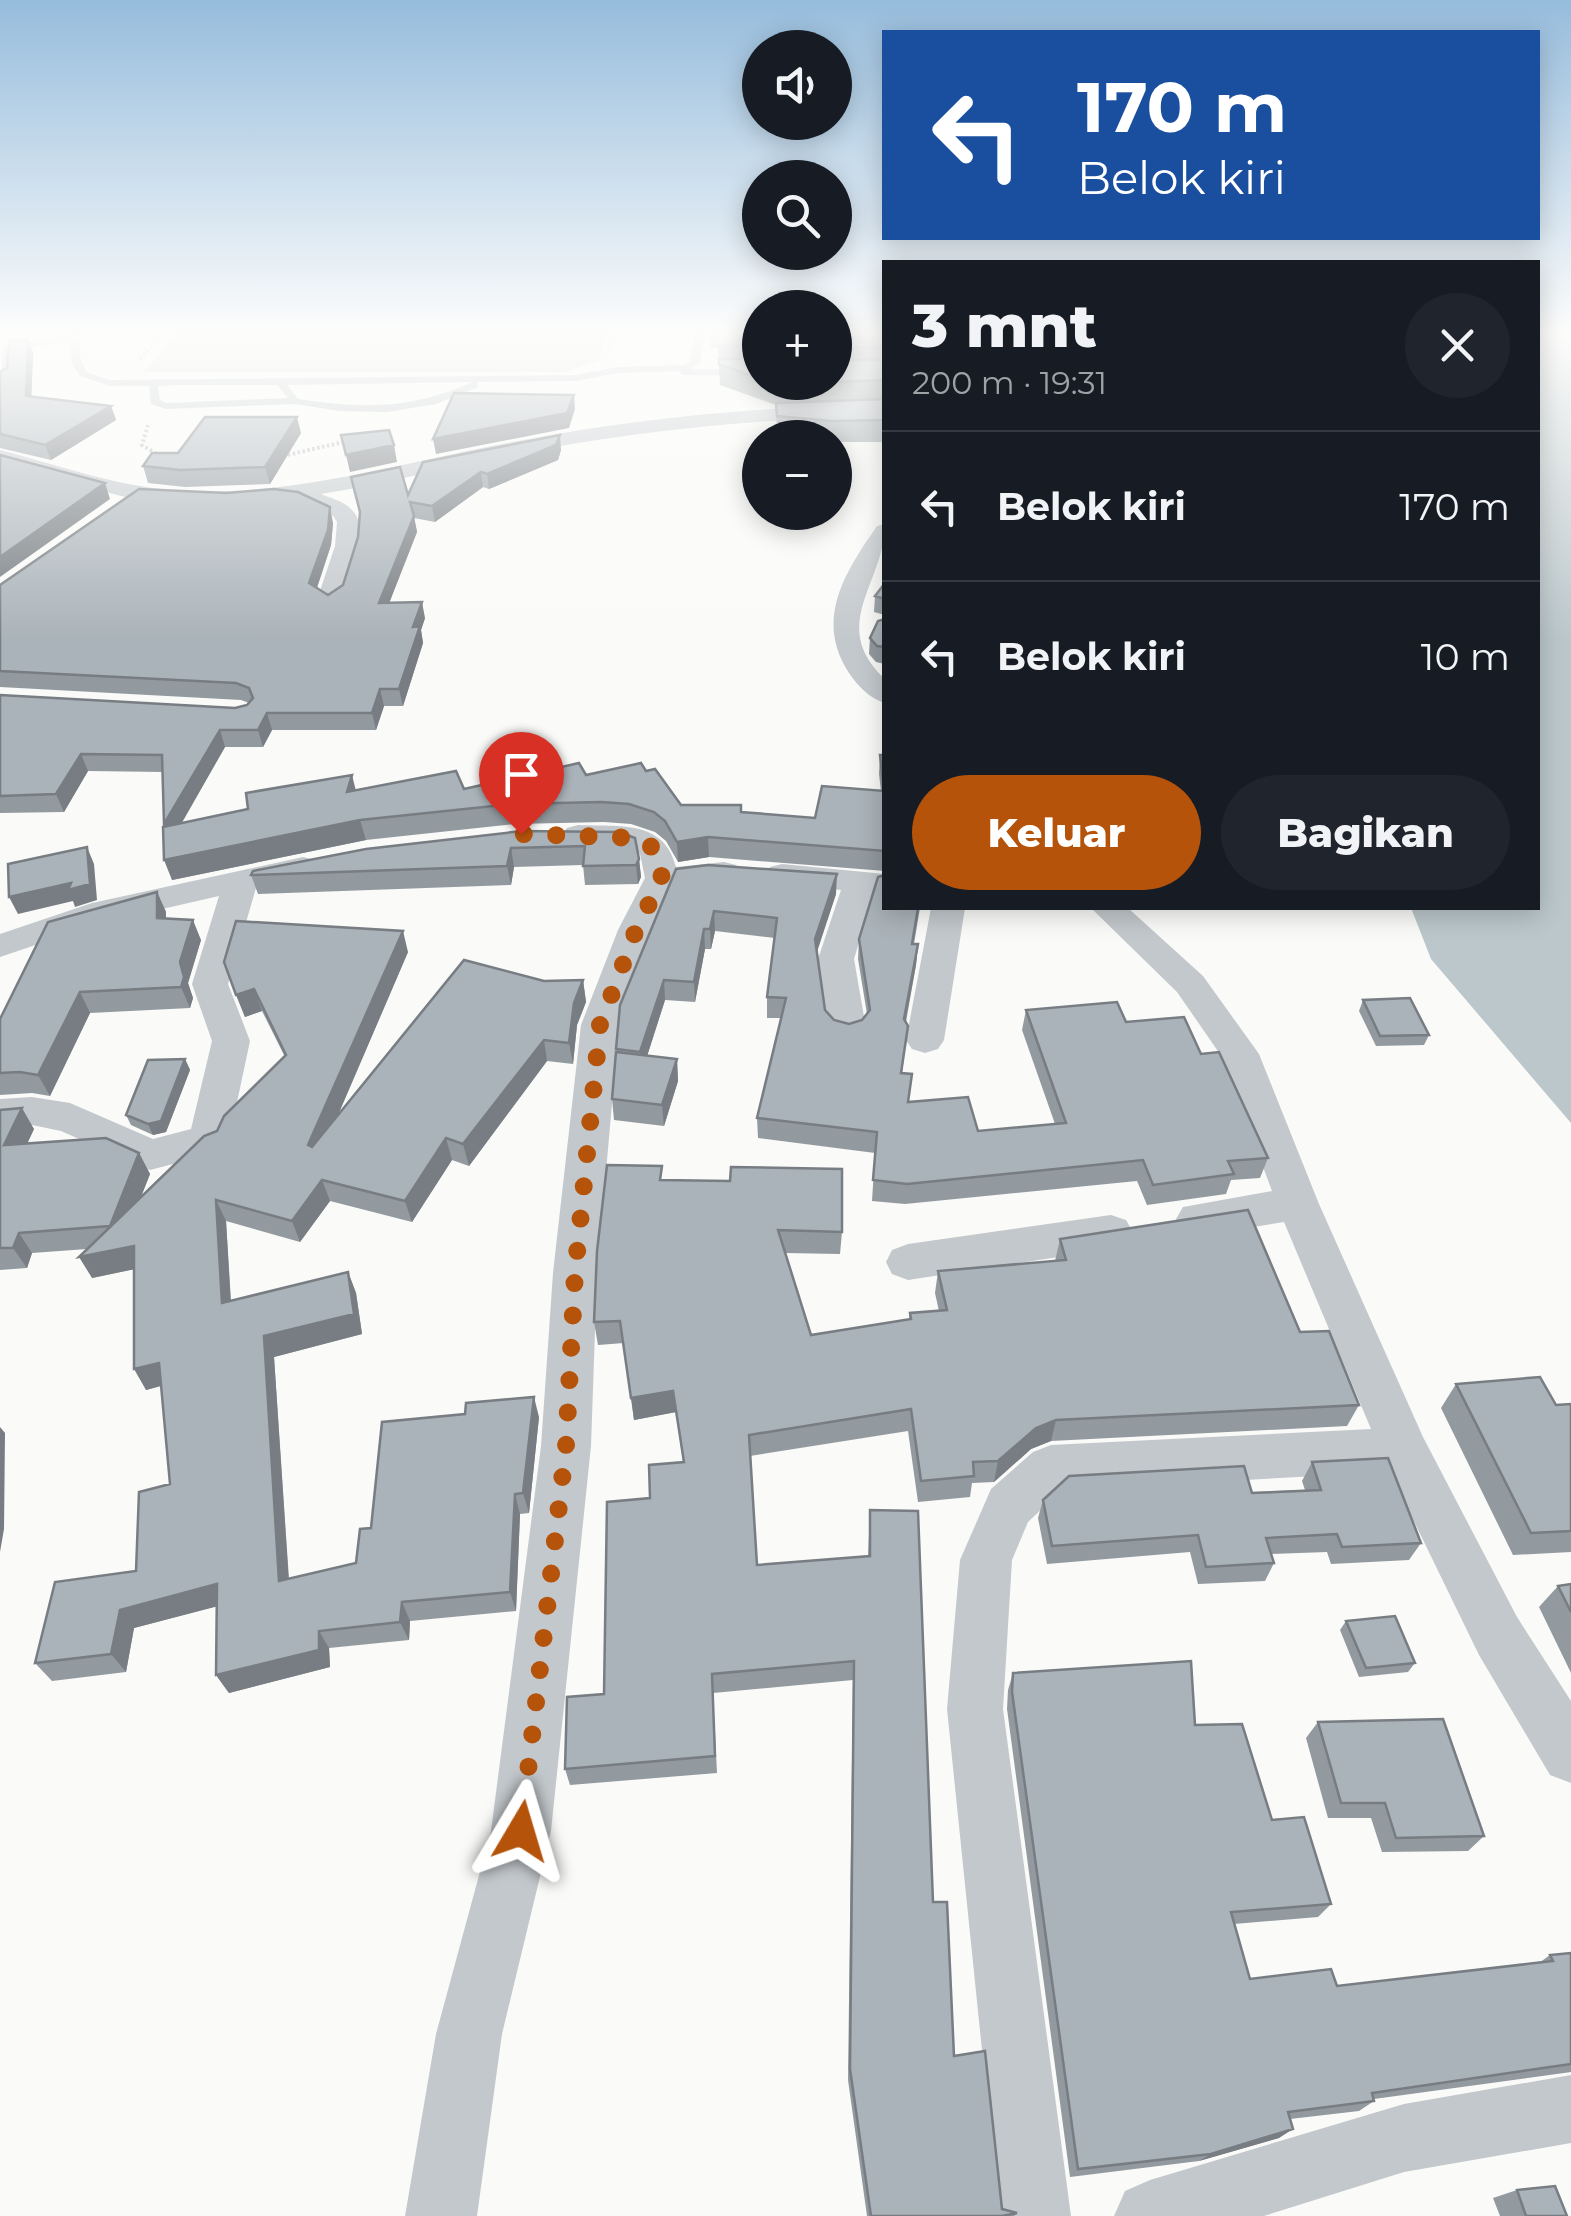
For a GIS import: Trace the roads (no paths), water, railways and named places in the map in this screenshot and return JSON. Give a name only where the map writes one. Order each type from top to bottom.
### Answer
[{"type":"street","points":[[0,457],[138,494],[220,498],[293,491],[607,433]]},
{"type":"street","points":[[293,491],[342,511],[350,522],[348,546],[330,600]]},
{"type":"street","points":[[108,516],[138,494]]},
{"type":"street","points":[[880,547],[842,618],[843,638],[852,664],[882,691]]},
{"type":"street","points":[[842,618],[871,624]]},
{"type":"street","points":[[441,2216],[470,2034],[521,1831],[566,1446],[575,1273],[600,1025],[636,930],[662,878],[655,849],[637,838],[540,834]]},
{"type":"street","points":[[0,946],[92,914],[328,861]]},
{"type":"street","points":[[662,878],[708,871],[873,883],[836,959],[847,1028]]},
{"type":"street","points":[[0,1114],[32,1111],[70,1118],[150,1154],[209,1140],[231,1041],[210,984],[242,880]]},
{"type":"street","points":[[924,1040],[948,910]]},
{"type":"street","points":[[1110,910],[1190,984],[1240,1054],[1298,1204],[1404,1449],[1498,1636],[1571,1754]]},
{"type":"street","points":[[0,920],[92,914]]},
{"type":"street","points":[[908,1262],[1298,1204]]},
{"type":"street","points":[[1034,2216],[975,1709],[986,1560],[1009,1506],[1051,1468],[1404,1449]]},
{"type":"street","points":[[1150,2216],[1404,2138],[1571,2109]]}]
